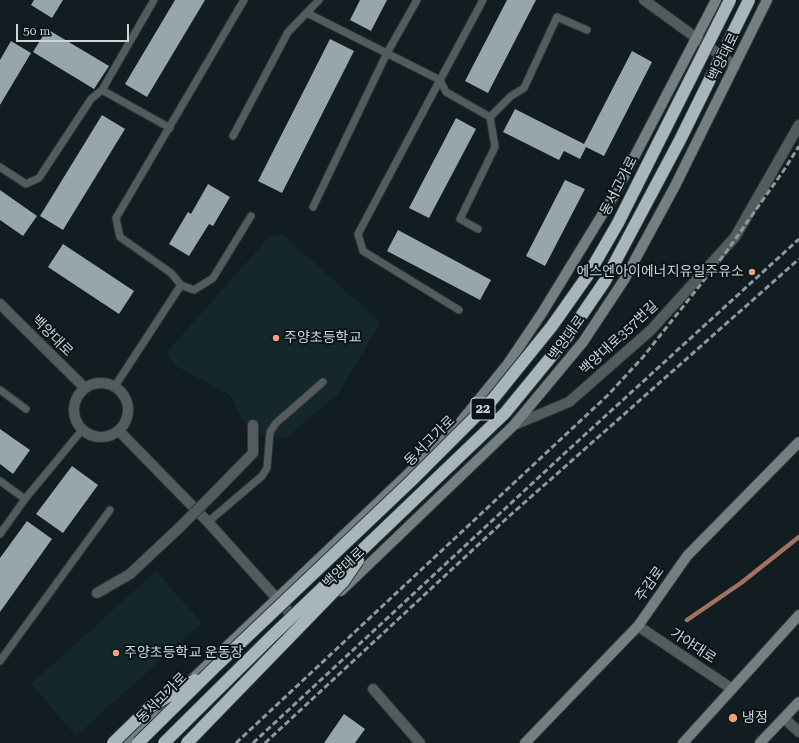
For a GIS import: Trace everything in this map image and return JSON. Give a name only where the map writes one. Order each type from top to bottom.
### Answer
[{"type":"highway","name":"동서고가로","points":[[138,743],[213,669],[410,482],[493,399],[552,326],[588,275],[618,223],[730,0]]},
{"type":"highway","name":"22","points":[[164,743],[371,540],[505,413],[564,341],[605,281],[680,140],[749,0]]},
{"type":"highway","points":[[187,743],[343,582],[371,540]]},
{"type":"highway","points":[[114,743],[150,707],[213,669]]},
{"type":"main road","name":"백양대로","points":[[125,743],[454,430],[507,365],[542,313],[616,192],[716,0]]},
{"type":"main road","name":"백양대로","points":[[184,743],[514,425],[583,342],[624,280],[675,186],[768,0]]},
{"type":"main road","name":"주감로","points":[[525,743],[638,626],[687,556],[799,442]]},
{"type":"main road","points":[[683,743],[799,615]]},
{"type":"main road","points":[[760,743],[799,702]]},
{"type":"street","points":[[644,0],[735,66]]},
{"type":"street","name":"백양대로357번길","points":[[514,425],[568,402],[651,330],[735,237],[799,125]]},
{"type":"street","name":"백양대로","points":[[0,304],[85,388]]},
{"type":"street","points":[[100,382],[115,386],[122,392],[129,408],[125,425],[112,435],[96,437],[82,430],[76,422],[74,413],[76,399],[85,388],[100,382]]},
{"type":"street","points":[[97,593],[130,574],[179,528],[253,453],[253,425]]},
{"type":"street","points":[[119,431],[208,522],[303,628]]},
{"type":"street","name":"가야대로","points":[[638,626],[732,689]]},
{"type":"street","points":[[374,689],[420,743]]},
{"type":"street","points":[[784,718],[799,732]]},
{"type":"lane","points":[[0,167],[26,184],[39,178],[91,100],[102,90],[154,0]]},
{"type":"lane","points":[[244,0],[116,218],[120,237],[171,273],[181,285],[194,290],[213,278],[251,216]]},
{"type":"lane","points":[[233,136],[288,32],[319,0]]},
{"type":"lane","points":[[313,207],[387,53],[417,0]]},
{"type":"lane","points":[[460,310],[363,251],[358,234],[483,0]]},
{"type":"lane","points":[[307,13],[440,80],[446,92],[490,117]]},
{"type":"lane","points":[[490,117],[510,96],[524,88],[557,17],[587,30]]},
{"type":"lane","points":[[102,90],[170,128]]},
{"type":"lane","points":[[478,229],[460,219],[495,147],[490,117]]},
{"type":"lane","points":[[115,386],[181,285]]},
{"type":"lane","points":[[208,522],[262,476],[267,468],[270,432],[276,423],[323,382]]},
{"type":"lane","points":[[0,390],[26,409]]},
{"type":"lane","points":[[0,534],[25,499],[82,430]]},
{"type":"lane","points":[[0,481],[25,499]]},
{"type":"lane","points":[[0,661],[110,510]]},
{"type":"shaded area","name":"주양초등학교","points":[[282,234],[381,322],[338,394],[285,439],[249,432],[230,395],[176,366],[166,353],[268,238]]},
{"type":"shaded area","name":"주양초등학교 운동장","points":[[156,571],[202,623],[76,736],[31,684]]},
{"type":"building","points":[[34,0],[63,0],[52,18],[31,5]]},
{"type":"building","points":[[175,0],[205,0],[147,97],[125,84]]},
{"type":"building","points":[[360,0],[387,0],[371,31],[350,20]]},
{"type":"building","points":[[507,0],[536,0],[488,93],[465,81]]},
{"type":"building","points":[[47,29],[109,66],[94,89],[33,52]]},
{"type":"building","points":[[330,39],[354,51],[282,193],[258,181]]},
{"type":"building","points":[[11,41],[31,53],[0,105],[0,60]]},
{"type":"building","points":[[632,51],[652,62],[604,156],[586,147],[580,159],[564,151],[559,160],[503,132],[515,109],[584,144]]},
{"type":"building","points":[[102,115],[125,129],[63,230],[40,216]]},
{"type":"building","points":[[456,118],[476,129],[429,218],[409,208]]},
{"type":"building","points":[[565,180],[585,189],[545,266],[526,256]]},
{"type":"building","points":[[208,184],[230,197],[213,226],[209,224],[189,256],[169,244],[188,212],[191,214]]},
{"type":"building","points":[[0,190],[37,216],[23,236],[0,220]]},
{"type":"building","points":[[398,230],[491,280],[480,300],[387,251]]},
{"type":"building","points":[[63,244],[134,291],[119,314],[48,267]]},
{"type":"building","points":[[0,429],[30,450],[13,474],[0,464]]},
{"type":"building","points":[[72,466],[98,485],[63,533],[36,514]]},
{"type":"building","points":[[27,521],[52,539],[0,612],[0,558]]},
{"type":"building","points":[[344,714],[365,729],[355,743],[324,743]]},
{"type":"waterway","points":[[687,620],[741,583],[799,537]]},
{"type":"railway","points":[[236,743],[608,395],[643,357],[724,255],[784,170],[799,146]]},
{"type":"railway","points":[[253,743],[566,452],[799,239]]},
{"type":"railway","points":[[265,743],[506,519],[799,259]]},
{"type":"place","name":"에스엔아이에너지유일주유소","points":[[752,272]]},
{"type":"place","name":"주양초등학교","points":[[276,338]]},
{"type":"place","name":"주양초등학교 운동장","points":[[116,653]]},
{"type":"place","name":"냉정","points":[[733,718]]}]
